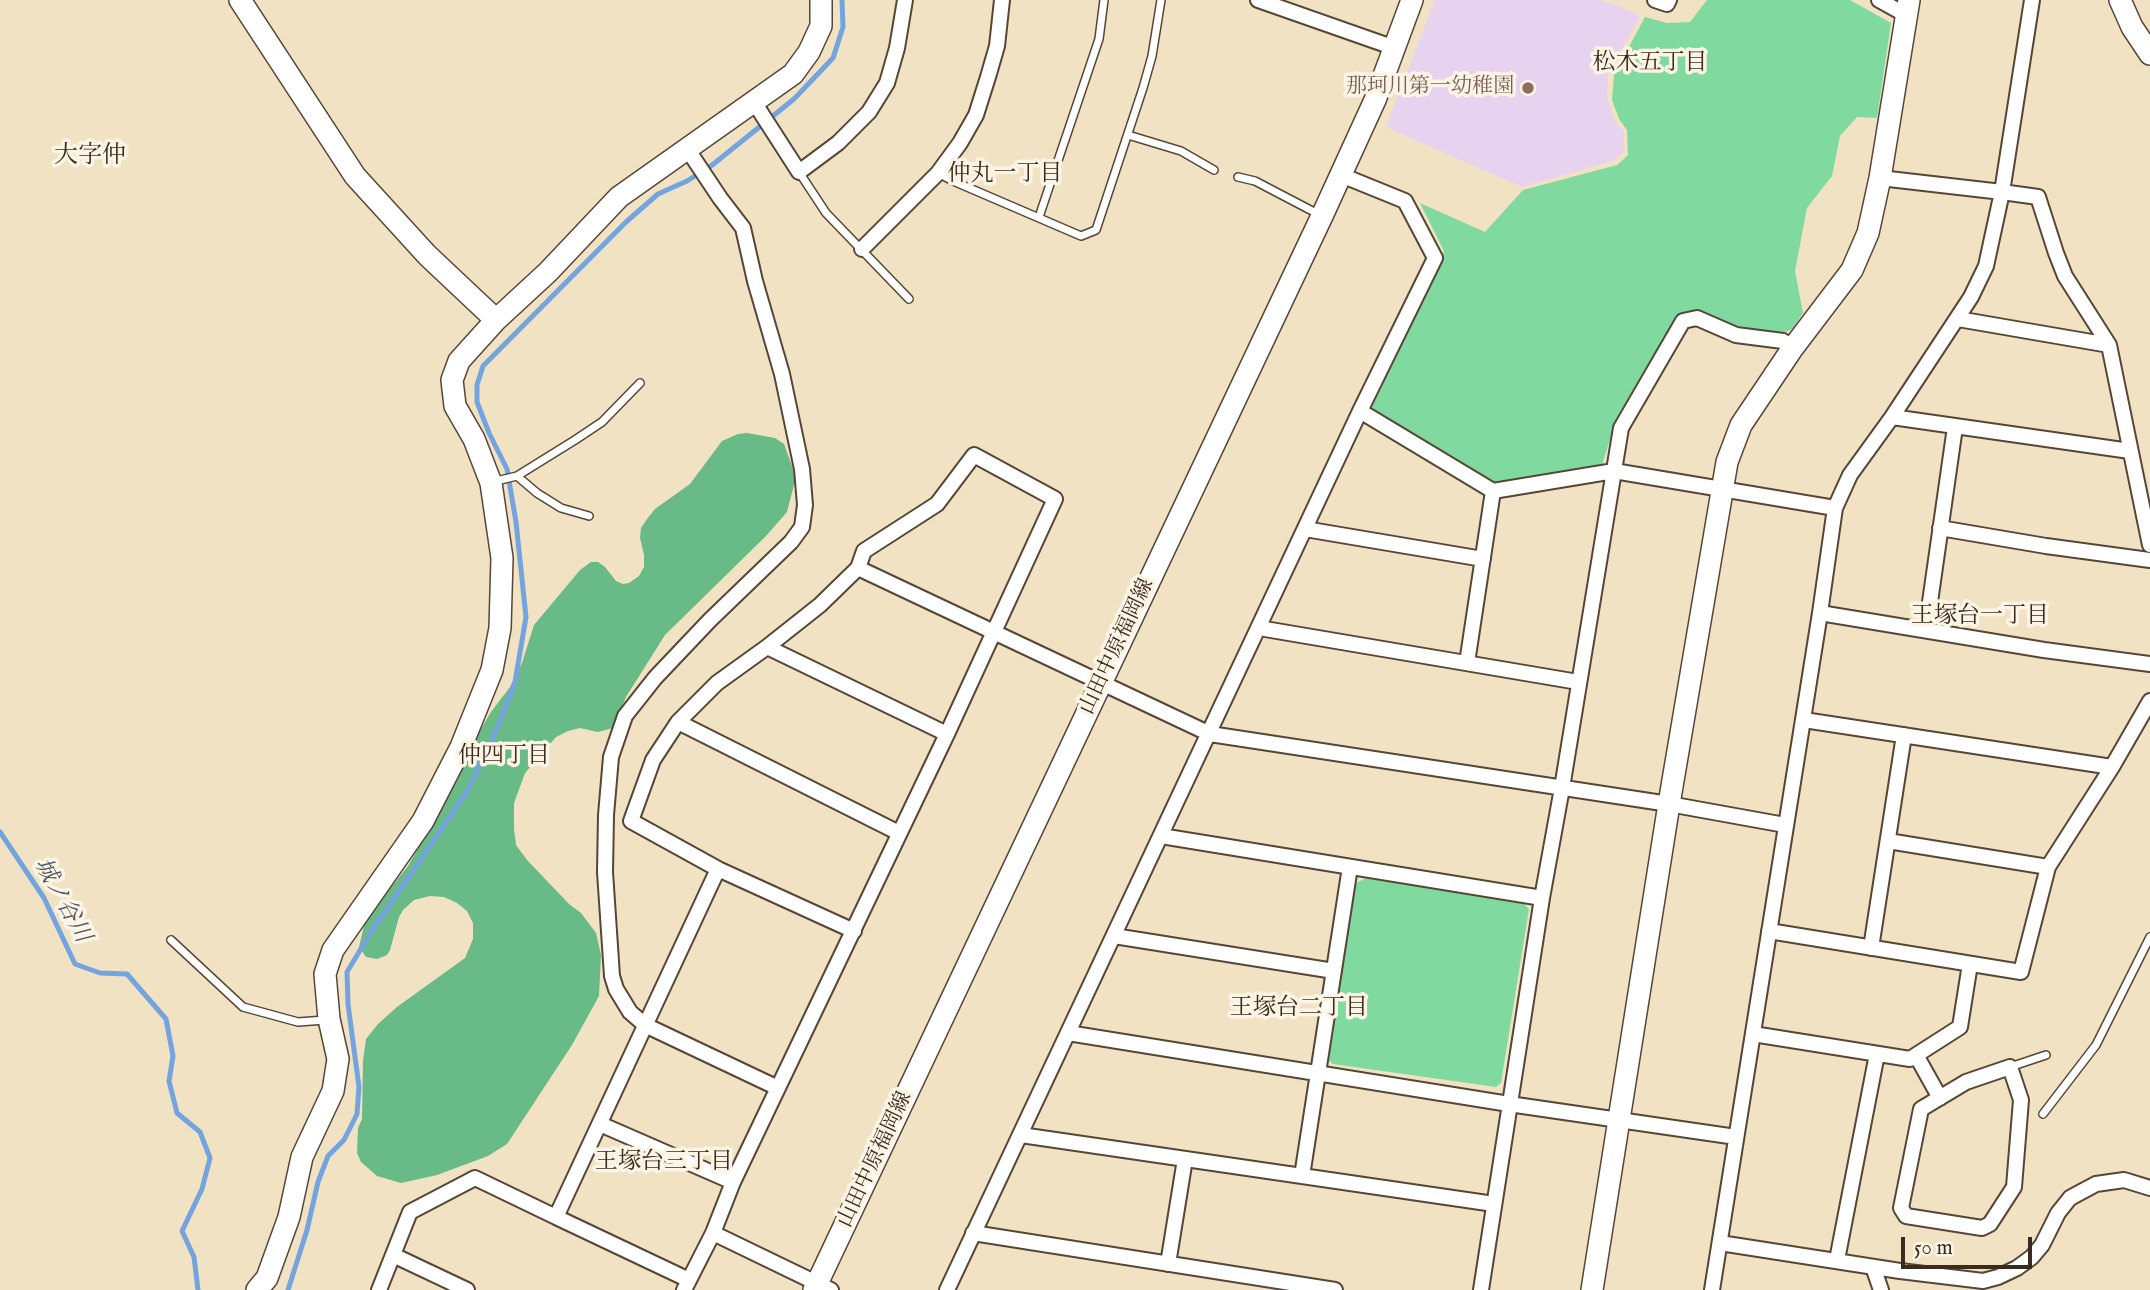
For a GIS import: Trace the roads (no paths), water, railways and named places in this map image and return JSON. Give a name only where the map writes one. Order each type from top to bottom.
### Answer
[{"type":"street","points":[[240,0],[355,176],[427,255],[496,320]]},
{"type":"street","points":[[257,1290],[267,1278],[289,1217],[302,1157],[333,1091],[338,1059],[324,974],[333,950],[423,821],[461,747],[492,670],[500,628],[502,558],[491,482],[474,439],[455,406],[452,380],[459,361],[496,320],[548,272],[619,197],[686,147],[793,74],[809,52],[821,26],[821,0]]},
{"type":"street","points":[[754,102],[799,172],[838,143],[869,112],[887,83],[897,48],[905,0]]},
{"type":"street","points":[[862,249],[938,173],[976,115],[997,46],[1002,0]]},
{"type":"street","points":[[1258,0],[1395,48]]},
{"type":"street","name":"山田中原福岡線","points":[[821,1288],[1100,684],[1341,175],[1375,100],[1412,0]]},
{"type":"street","points":[[1656,0],[1667,4],[1669,0]]},
{"type":"street","points":[[1592,1290],[1669,804],[1727,462],[1741,425],[1792,349],[1852,270],[1868,233],[1880,178],[1908,8],[1879,0]]},
{"type":"street","points":[[1712,1290],[1804,720],[1835,508],[1850,475],[1958,319],[1986,265],[2002,192],[2032,0]]},
{"type":"street","points":[[2120,0],[2132,27],[2150,54]]},
{"type":"street","points":[[686,147],[743,228],[782,374],[802,469],[805,505],[802,527],[791,542],[710,620],[655,678],[625,716],[611,757],[605,872],[612,976],[616,989],[630,1012],[645,1025],[778,1088]]},
{"type":"street","points":[[947,1290],[1360,411],[1435,258],[1405,201],[1341,175]]},
{"type":"street","points":[[1880,178],[2038,197],[2066,276],[2109,345],[2150,545]]},
{"type":"street","points":[[1481,1290],[1542,898],[1621,428],[1683,321],[1697,318],[1736,335],[1783,341],[1792,349]]},
{"type":"street","points":[[1958,319],[2109,345]]},
{"type":"street","points":[[1360,411],[1493,491],[1614,471],[1835,508]]},
{"type":"street","points":[[1892,417],[2130,452]]},
{"type":"street","points":[[1926,630],[1955,427]]},
{"type":"street","points":[[379,1290],[410,1212],[475,1178],[686,1285],[713,1233],[733,1182],[854,931],[947,734],[1055,499],[974,455],[937,504],[864,551],[858,568],[820,605],[717,683],[677,722],[653,760],[631,821],[718,869],[854,931]]},
{"type":"street","points":[[1466,663],[1493,491]]},
{"type":"street","points":[[1940,528],[2046,547],[2150,561]]},
{"type":"street","points":[[1305,530],[1483,559]]},
{"type":"street","points":[[858,568],[1210,734],[1669,804],[1785,825]]},
{"type":"street","points":[[1820,613],[2044,650],[2150,664]]},
{"type":"street","points":[[1259,628],[1578,682]]},
{"type":"street","points":[[768,647],[947,734]]},
{"type":"street","points":[[1769,932],[2021,972],[2048,867],[2112,767],[2150,701]]},
{"type":"street","points":[[1804,720],[2112,767]]},
{"type":"street","points":[[677,722],[899,833]]},
{"type":"street","points":[[1871,948],[1905,735]]},
{"type":"street","points":[[1161,836],[1542,898]]},
{"type":"street","points":[[1888,841],[2048,867]]},
{"type":"street","points":[[1302,1176],[1350,867]]},
{"type":"street","points":[[555,1217],[718,869]]},
{"type":"street","points":[[1114,936],[1334,971]]},
{"type":"street","points":[[1753,1034],[1910,1059],[1960,1027],[1970,964]]},
{"type":"street","points":[[1068,1033],[1509,1104],[1736,1137]]},
{"type":"street","points":[[1837,1260],[1877,1054]]},
{"type":"street","points":[[1916,1055],[1940,1098]]},
{"type":"street","points":[[2010,1067],[2021,1100],[2014,1187],[1990,1224],[1982,1228],[1906,1216],[1901,1208],[1921,1110],[1966,1082],[2010,1067]]},
{"type":"street","points":[[600,1124],[733,1182]]},
{"type":"street","points":[[1021,1135],[1494,1204]]},
{"type":"street","points":[[1168,1264],[1185,1159]]},
{"type":"street","points":[[1720,1243],[1873,1267],[1983,1280],[1998,1277],[2032,1257],[2070,1198],[2096,1184],[2111,1181],[2137,1182],[2150,1188]]},
{"type":"street","points":[[713,1233],[821,1288]]},
{"type":"street","points":[[973,1233],[1335,1290]]},
{"type":"street","points":[[393,1255],[467,1290]]},
{"type":"street","points":[[1873,1267],[1881,1290]]},
{"type":"lane","points":[[1039,217],[1099,38],[1104,0]]},
{"type":"lane","points":[[938,173],[1081,236],[1096,230],[1152,56],[1161,0]]},
{"type":"lane","points":[[1128,135],[1181,151],[1214,170]]},
{"type":"lane","points":[[799,172],[826,213],[909,299]]},
{"type":"lane","points":[[1238,177],[1255,181],[1322,216]]},
{"type":"lane","points":[[491,482],[517,475],[602,422],[640,383]]},
{"type":"lane","points":[[517,475],[537,493],[561,508],[589,516]]},
{"type":"lane","points":[[2043,1114],[2096,1045],[2150,937]]},
{"type":"lane","points":[[171,940],[243,1007],[298,1022],[330,1019]]},
{"type":"lane","points":[[2010,1067],[2046,1055]]},
{"type":"waterway","points":[[288,1290],[307,1230],[318,1182],[328,1156],[344,1140],[357,1114],[359,1087],[348,1004],[347,972],[371,932],[467,792],[499,724],[515,682],[526,617],[516,522],[507,469],[477,402],[477,385],[483,366],[626,222],[658,194],[711,166],[794,99],[833,58],[843,27],[842,0]]},
{"type":"waterway","name":"城ノ谷川","points":[[0,832],[44,898],[75,964],[100,973],[127,974],[166,1019],[173,1056],[169,1081],[177,1113],[200,1132],[210,1158],[202,1189],[182,1231],[194,1257],[198,1290]]},
{"type":"place","name":"那珂川第一幼稚園","points":[[1528,88]]},
{"type":"district","name":"松木五丁目","points":[[1650,64]]},
{"type":"district","name":"大字仲","points":[[90,157]]},
{"type":"district","name":"仲丸一丁目","points":[[1005,175]]},
{"type":"district","name":"王塚台一丁目","points":[[1980,617]]},
{"type":"district","name":"仲四丁目","points":[[504,757]]},
{"type":"district","name":"王塚台二丁目","points":[[1299,1009]]},
{"type":"district","name":"王塚台三丁目","points":[[664,1163]]}]
